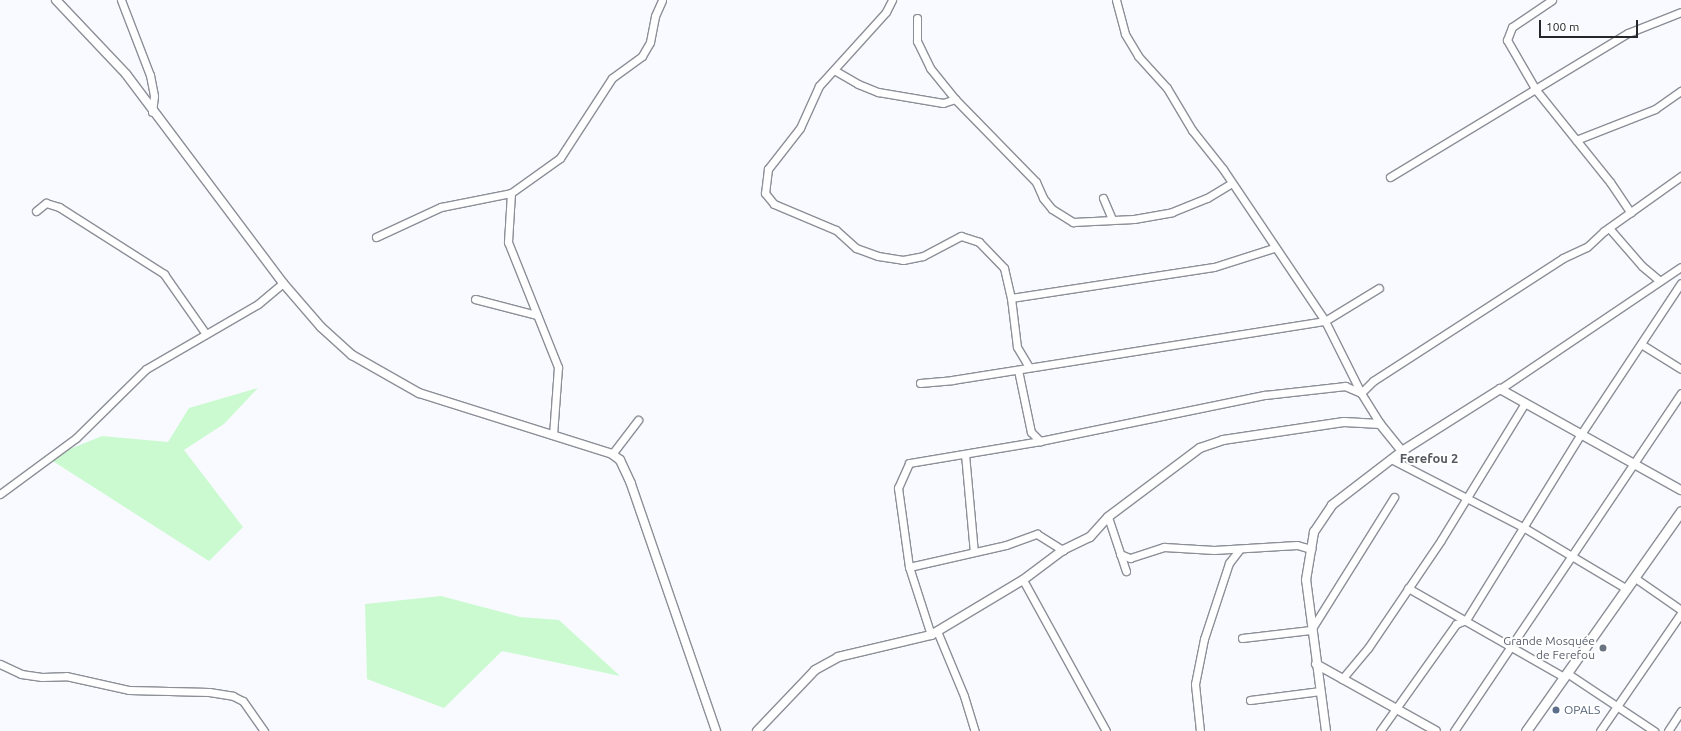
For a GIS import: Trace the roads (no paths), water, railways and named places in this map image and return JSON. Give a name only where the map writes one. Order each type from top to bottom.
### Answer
[{"type":"main road","points":[[1526,731],[1681,511]]},
{"type":"street","points":[[56,0],[126,74],[152,112],[283,283],[321,327],[352,355],[389,378],[419,393],[553,434],[612,454],[620,460],[630,484],[716,731]]},
{"type":"street","points":[[122,0],[150,75],[154,96],[152,112]]},
{"type":"street","points":[[376,237],[441,207],[511,193],[560,158],[612,78],[642,56],[650,42],[655,16],[662,0]]},
{"type":"street","points":[[892,0],[886,12],[819,86],[800,128],[768,169],[764,178],[765,193],[774,204],[836,230],[856,248],[878,256],[903,260],[923,256],[961,236],[979,242],[1004,268],[1011,298],[1017,347],[1028,367]]},
{"type":"street","points":[[1116,0],[1125,34],[1138,56],[1167,88],[1192,130],[1232,183],[1274,248],[1325,321],[1361,393],[1380,424],[1402,451]]},
{"type":"street","points":[[1552,0],[1512,27],[1507,40],[1536,90],[1610,182],[1631,213]]},
{"type":"street","points":[[1390,177],[1628,33],[1681,12]]},
{"type":"street","points":[[917,18],[917,40],[930,68],[955,99],[1036,182],[1043,198],[1052,209],[1073,222],[1134,219],[1172,212],[1207,198],[1232,183]]},
{"type":"street","points":[[834,70],[858,84],[878,92],[943,103],[955,99]]},
{"type":"street","points":[[1576,140],[1655,109],[1681,92]]},
{"type":"street","points":[[1361,393],[1373,381],[1563,258],[1587,247],[1609,228],[1681,176]]},
{"type":"street","points":[[511,193],[508,242],[558,367],[553,434]]},
{"type":"street","points":[[1103,198],[1112,219]]},
{"type":"street","points":[[36,211],[46,203],[59,207],[164,274],[206,334]]},
{"type":"street","points":[[1609,228],[1642,266],[1660,281]]},
{"type":"street","points":[[1011,298],[1214,267],[1274,248]]},
{"type":"street","points":[[1326,731],[1311,630],[1306,580],[1314,532],[1332,505],[1402,451],[1500,389],[1681,267]]},
{"type":"street","points":[[0,494],[76,438],[146,369],[258,304],[283,283]]},
{"type":"street","points":[[1380,731],[1456,624],[1466,620],[1581,434],[1681,283]]},
{"type":"street","points":[[920,383],[1018,370],[1028,367],[1325,321],[1379,288]]},
{"type":"street","points":[[475,299],[537,315]]},
{"type":"street","points":[[1640,344],[1681,369]]},
{"type":"street","points":[[1018,370],[1031,432],[1040,441]]},
{"type":"street","points":[[976,731],[964,696],[934,633],[909,567],[898,488],[908,464],[1040,441],[1265,395],[1345,386],[1361,393]]},
{"type":"street","points":[[1500,389],[1681,490]]},
{"type":"street","points":[[1454,731],[1681,393]]},
{"type":"street","points":[[1342,679],[1368,648],[1441,540],[1465,497],[1525,403]]},
{"type":"street","points":[[612,454],[638,420]]},
{"type":"street","points":[[757,731],[815,670],[838,657],[934,633],[1023,580],[1063,550],[1090,537],[1108,517],[1200,448],[1223,440],[1344,422],[1380,424]]},
{"type":"street","points":[[965,454],[974,552]]},
{"type":"street","points":[[1391,459],[1523,527],[1627,589]]},
{"type":"street","points":[[1311,630],[1394,497]]},
{"type":"street","points":[[1108,517],[1126,571]]},
{"type":"street","points":[[909,567],[974,552],[1037,534],[1063,550]]},
{"type":"street","points":[[1120,554],[1130,558],[1164,547],[1239,550],[1297,545],[1311,549]]},
{"type":"street","points":[[1200,731],[1195,684],[1204,639],[1229,563],[1239,550]]},
{"type":"street","points":[[1600,731],[1681,612],[1634,578]]},
{"type":"street","points":[[1023,580],[1106,731]]},
{"type":"street","points":[[1408,588],[1566,675],[1654,731]]},
{"type":"street","points":[[1242,638],[1311,630]]},
{"type":"street","points":[[0,664],[21,674],[42,677],[66,676],[129,690],[209,692],[233,696],[243,701],[264,731]]},
{"type":"street","points":[[1316,664],[1436,731]]},
{"type":"street","points":[[1250,700],[1320,691]]},
{"type":"street","points":[[1668,731],[1681,711]]},
{"type":"place","name":"Grande Mosquée de Ferefou","points":[[1603,648]]},
{"type":"place","name":"OPALS","points":[[1556,710]]},
{"type":"district","name":"Ferefou 2","points":[[1429,458]]}]
